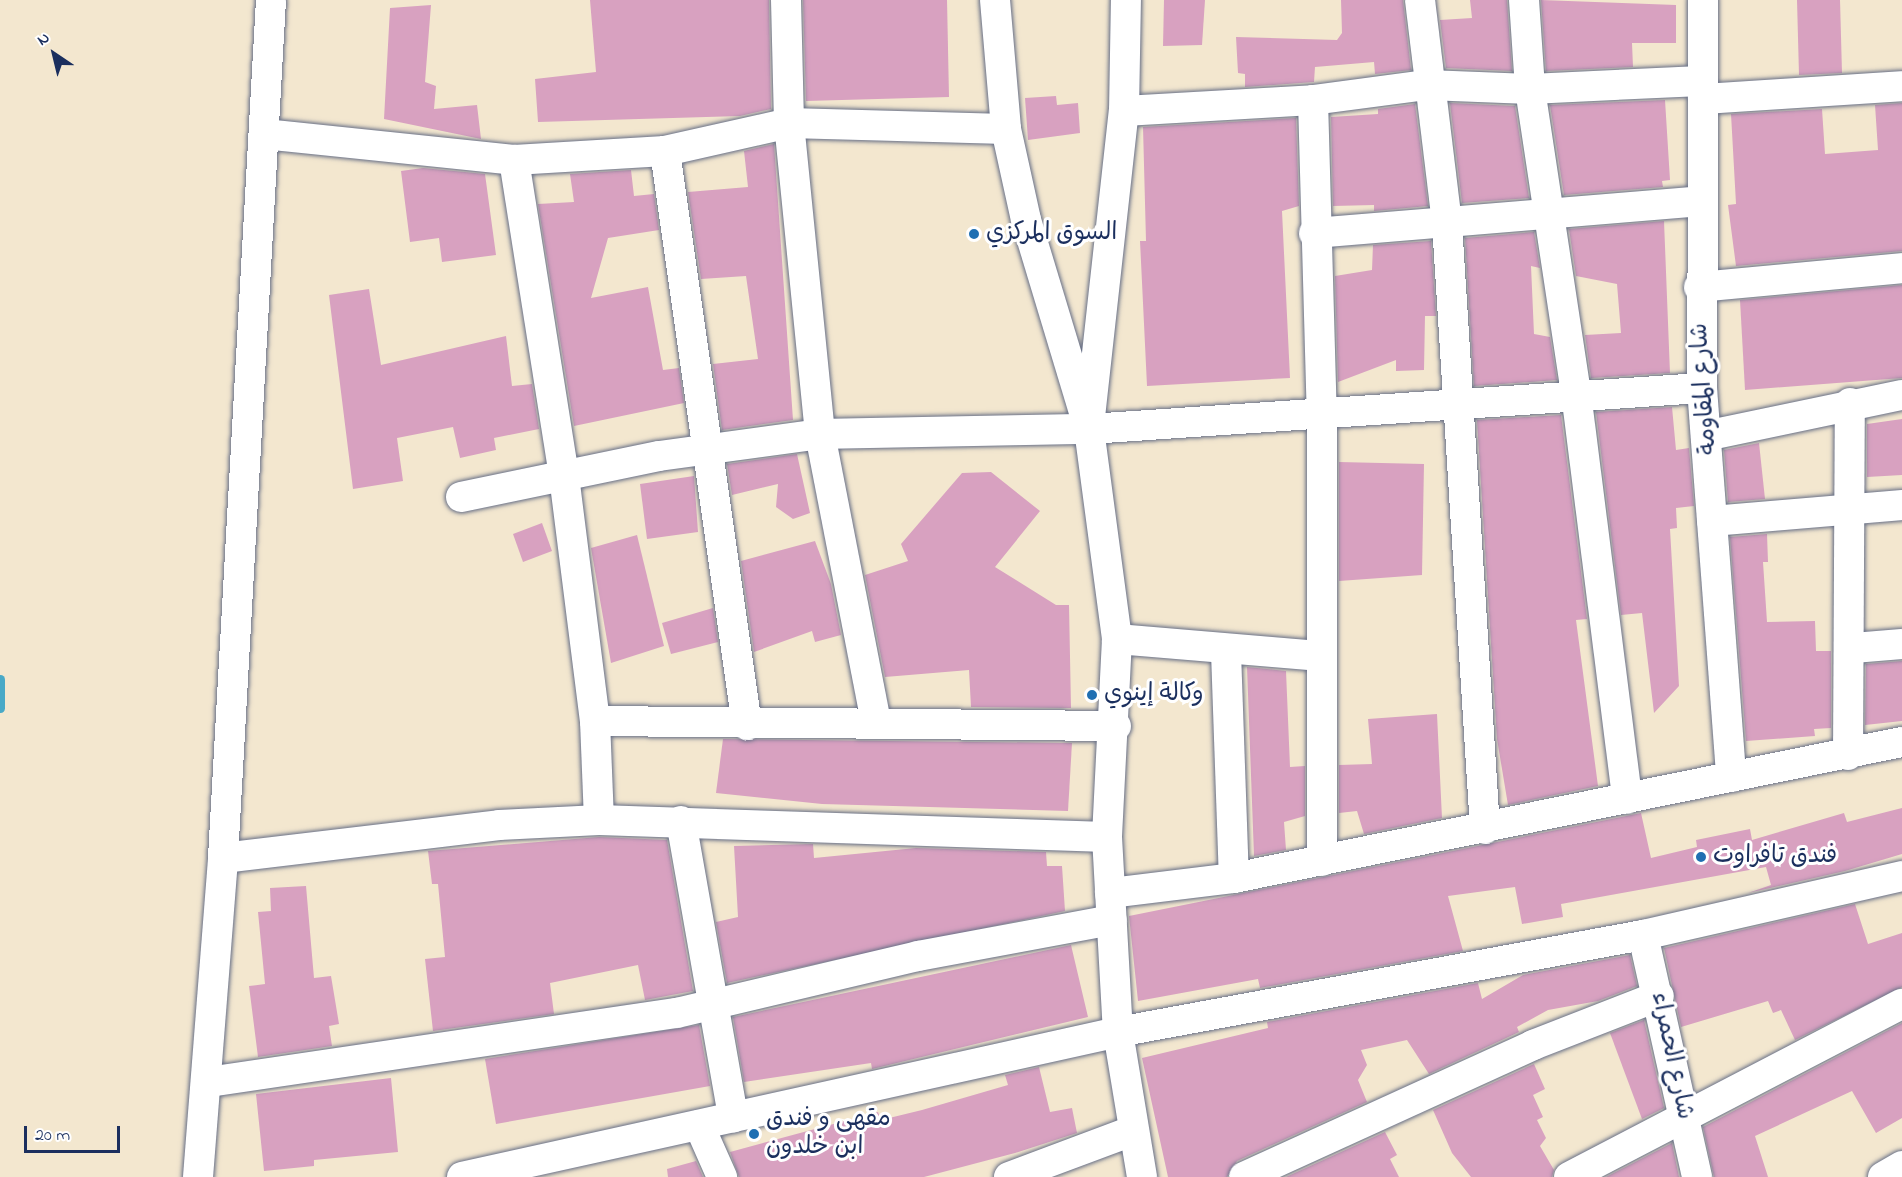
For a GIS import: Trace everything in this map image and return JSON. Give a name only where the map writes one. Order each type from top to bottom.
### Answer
[{"type":"street","points":[[198,1177],[209,1082],[223,858],[253,243],[264,134],[271,0]]},
{"type":"street","points":[[786,0],[789,123],[820,434],[876,723]]},
{"type":"street","points":[[995,0],[1006,129],[1026,220],[1089,429],[1117,639],[1116,726],[1107,837],[1118,1032],[1132,1131],[1142,1177]]},
{"type":"street","points":[[1089,429],[1125,111],[1126,0]]},
{"type":"street","points":[[1420,0],[1427,85],[1447,224],[1456,405],[1485,829]]},
{"type":"street","points":[[1524,0],[1530,89],[1547,214],[1576,393],[1627,799]]},
{"type":"street","name":"شارع المقاومة","points":[[1703,0],[1702,201],[1698,287],[1702,388],[1710,435],[1712,521],[1731,777]]},
{"type":"street","points":[[1125,111],[1313,100],[1427,85],[1530,89],[1702,90],[1902,86]]},
{"type":"street","points":[[1313,100],[1314,233],[1322,416],[1318,656],[1322,861]]},
{"type":"street","points":[[264,134],[514,160],[665,151],[789,123],[1006,129]]},
{"type":"street","points":[[665,151],[747,725]]},
{"type":"street","points":[[514,160],[564,476],[595,721],[599,820]]},
{"type":"street","points":[[1314,233],[1447,224],[1702,201]]},
{"type":"street","points":[[1698,287],[1902,268]]},
{"type":"street","points":[[461,497],[659,456],[708,453],[820,434],[1089,429],[1322,416],[1576,393],[1702,388]]},
{"type":"street","points":[[1710,435],[1850,403],[1902,395]]},
{"type":"street","points":[[1848,755],[1853,648],[1850,403]]},
{"type":"street","points":[[1712,521],[1902,505]]},
{"type":"street","points":[[1117,639],[1226,652],[1318,656]]},
{"type":"street","points":[[1853,648],[1902,644]]},
{"type":"street","points":[[1226,652],[1234,878]]},
{"type":"street","points":[[595,721],[747,725],[876,723],[1116,726]]},
{"type":"street","points":[[209,1082],[713,1005],[1234,878],[1485,829],[1902,742]]},
{"type":"street","points":[[223,858],[499,825],[599,820],[1107,837]]},
{"type":"street","points":[[681,821],[733,1117]]},
{"type":"street","points":[[462,1177],[1118,1032],[1643,935],[1902,876]]},
{"type":"street","name":"شارع الحمراء","points":[[1643,935],[1659,996],[1697,1177]]},
{"type":"street","points":[[1244,1177],[1533,1045],[1659,996]]},
{"type":"street","points":[[1569,1177],[1682,1114],[1902,1004]]},
{"type":"street","points":[[699,1125],[722,1177]]},
{"type":"street","points":[[1009,1177],[1132,1131]]},
{"type":"street","points":[[1883,1177],[1902,1166]]},
{"type":"building","points":[[590,0],[769,0],[771,109],[740,116],[538,122],[535,79],[596,72]]},
{"type":"building","points":[[803,0],[947,0],[949,97],[806,101]]},
{"type":"building","points":[[1164,0],[1205,0],[1202,45],[1163,46]]},
{"type":"building","points":[[1341,0],[1403,0],[1411,70],[1375,74],[1374,62],[1315,67],[1314,82],[1245,87],[1245,74],[1238,73],[1236,37],[1337,40],[1342,33]]},
{"type":"building","points":[[1470,0],[1507,0],[1512,71],[1446,68],[1440,20],[1472,18]]},
{"type":"building","points":[[1541,0],[1676,5],[1676,43],[1632,43],[1633,67],[1546,71]]},
{"type":"building","points":[[1797,0],[1840,0],[1842,73],[1799,75]]},
{"type":"building","points":[[431,5],[425,82],[436,86],[434,109],[477,105],[481,139],[384,119],[390,8]]},
{"type":"building","points":[[1056,96],[1057,105],[1078,103],[1080,133],[1028,140],[1025,98]]},
{"type":"building","points":[[1665,100],[1670,180],[1662,181],[1663,187],[1564,195],[1550,105]]},
{"type":"building","points":[[1450,103],[1515,106],[1529,198],[1462,203]]},
{"type":"building","points":[[1902,103],[1902,251],[1736,266],[1728,205],[1736,204],[1731,114],[1822,109],[1825,154],[1878,150],[1875,105]]},
{"type":"building","points":[[1415,104],[1428,206],[1374,211],[1374,205],[1333,206],[1331,117],[1378,114],[1378,109]]},
{"type":"building","points":[[1296,118],[1299,206],[1282,211],[1290,378],[1147,386],[1140,241],[1146,241],[1143,127]]},
{"type":"building","points":[[774,144],[793,420],[722,430],[713,364],[758,359],[746,276],[701,279],[688,192],[748,187],[744,151]]},
{"type":"building","points":[[423,168],[485,174],[496,255],[442,262],[439,238],[410,242],[401,171]]},
{"type":"building","points":[[631,170],[634,196],[654,194],[659,230],[608,238],[591,298],[648,287],[663,370],[679,368],[684,403],[574,426],[538,204],[574,202],[570,174]]},
{"type":"building","points":[[1664,221],[1670,373],[1591,378],[1585,335],[1621,333],[1617,284],[1576,276],[1569,229]]},
{"type":"building","points":[[1534,232],[1540,268],[1531,266],[1534,334],[1550,337],[1557,380],[1474,386],[1465,238]]},
{"type":"building","points":[[1431,241],[1436,316],[1425,316],[1424,370],[1396,371],[1396,360],[1338,382],[1335,276],[1372,270],[1373,245]]},
{"type":"building","points":[[1902,285],[1902,378],[1745,390],[1740,300]]},
{"type":"building","points":[[369,289],[381,365],[506,336],[512,386],[532,384],[539,429],[494,438],[496,450],[460,458],[453,427],[397,438],[403,481],[353,489],[329,295]]},
{"type":"building","points":[[1672,407],[1676,450],[1689,448],[1694,506],[1676,508],[1677,528],[1670,529],[1679,686],[1654,713],[1642,613],[1621,615],[1596,412]]},
{"type":"building","points":[[1561,415],[1587,619],[1576,620],[1598,786],[1508,805],[1497,739],[1477,420]]},
{"type":"building","points":[[1902,419],[1902,475],[1867,477],[1867,424]]},
{"type":"building","points":[[1759,443],[1765,499],[1728,502],[1724,450]]},
{"type":"building","points":[[797,454],[810,513],[793,519],[776,507],[778,484],[732,495],[727,464]]},
{"type":"building","points":[[1339,462],[1424,464],[1422,575],[1339,581]]},
{"type":"building","points":[[991,472],[1040,511],[995,567],[1056,605],[1069,605],[1071,708],[971,707],[969,670],[885,677],[865,575],[908,561],[901,544],[962,473]]},
{"type":"building","points":[[694,476],[698,532],[647,539],[640,484]]},
{"type":"building","points":[[542,523],[552,551],[523,562],[513,534]]},
{"type":"building","points":[[1767,534],[1768,562],[1763,562],[1767,622],[1815,621],[1816,651],[1831,651],[1831,728],[1814,729],[1815,736],[1746,741],[1730,537]]},
{"type":"building","points":[[637,535],[664,646],[611,663],[591,548]]},
{"type":"building","points":[[815,541],[831,584],[841,635],[815,642],[812,631],[754,652],[741,561]]},
{"type":"building","points":[[713,608],[718,642],[671,654],[662,623]]},
{"type":"building","points":[[1902,661],[1902,721],[1865,725],[1866,664]]},
{"type":"building","points":[[1247,667],[1286,671],[1290,767],[1305,766],[1305,816],[1284,822],[1286,850],[1254,856]]},
{"type":"building","points":[[1437,714],[1442,818],[1364,834],[1357,811],[1339,813],[1339,765],[1372,764],[1368,719]]},
{"type":"building","points":[[723,739],[1072,743],[1068,811],[822,804],[716,793]]},
{"type":"building","points":[[1902,808],[1902,854],[1845,871],[1748,893],[1771,885],[1766,867],[1561,904],[1563,917],[1522,924],[1515,887],[1448,896],[1463,951],[1260,988],[1258,979],[1138,1001],[1129,916],[1641,813],[1651,858],[1697,847],[1696,840],[1750,829],[1752,840],[1844,813],[1847,822]]},
{"type":"building","points":[[599,837],[667,840],[693,991],[645,1000],[638,965],[550,983],[554,1014],[433,1031],[425,959],[445,957],[438,884],[432,884],[428,851]]},
{"type":"building","points":[[813,844],[814,858],[916,848],[1046,852],[1047,866],[1062,866],[1065,911],[727,983],[716,922],[738,917],[734,846]]},
{"type":"building","points":[[306,886],[314,978],[331,976],[339,1024],[329,1026],[332,1046],[258,1057],[249,986],[265,984],[258,912],[271,911],[270,888]]},
{"type":"building","points":[[1855,904],[1868,944],[1902,933],[1902,987],[1795,1040],[1781,1010],[1773,1013],[1768,1001],[1681,1027],[1664,948]]},
{"type":"building","points":[[1071,945],[1088,1017],[872,1069],[871,1063],[744,1082],[733,1017]]},
{"type":"building","points":[[1630,955],[1637,986],[1598,1001],[1548,1010],[1517,1027],[1519,1032],[1429,1074],[1407,1040],[1361,1050],[1367,1065],[1358,1080],[1367,1102],[1237,1161],[1227,1177],[1168,1177],[1142,1058],[1268,1028],[1267,1022],[1478,983],[1482,999],[1523,975]]},
{"type":"building","points":[[1644,1020],[1664,1108],[1642,1119],[1610,1033]]},
{"type":"building","points":[[1902,1023],[1902,1118],[1876,1133],[1852,1091],[1755,1136],[1768,1177],[1714,1177],[1703,1127]]},
{"type":"building","points":[[699,1025],[710,1086],[496,1124],[485,1059]]},
{"type":"building","points":[[1534,1064],[1545,1089],[1533,1095],[1543,1117],[1537,1120],[1546,1138],[1540,1146],[1554,1170],[1552,1177],[1471,1177],[1452,1153],[1433,1110]]},
{"type":"building","points":[[1039,1067],[1050,1112],[1072,1108],[1077,1133],[1015,1153],[924,1177],[739,1177],[730,1152],[878,1112],[881,1120],[922,1110],[1008,1085],[1005,1075]]},
{"type":"building","points":[[391,1078],[398,1152],[314,1160],[314,1166],[264,1171],[256,1094]]},
{"type":"building","points":[[1385,1132],[1397,1155],[1390,1159],[1399,1177],[1286,1177]]},
{"type":"building","points":[[1672,1143],[1679,1177],[1606,1177]]},
{"type":"building","points":[[696,1161],[703,1177],[668,1177],[667,1169]]},
{"type":"waterway","points":[[0,679],[0,708]]},
{"type":"place","name":"السوق المركزي","points":[[974,234]]},
{"type":"place","name":"وكالة إينوي","points":[[1092,695]]},
{"type":"place","name":"فندق تافراوت","points":[[1701,857]]},
{"type":"place","name":"مقهى و فندق ابن خلدون","points":[[754,1134]]}]
